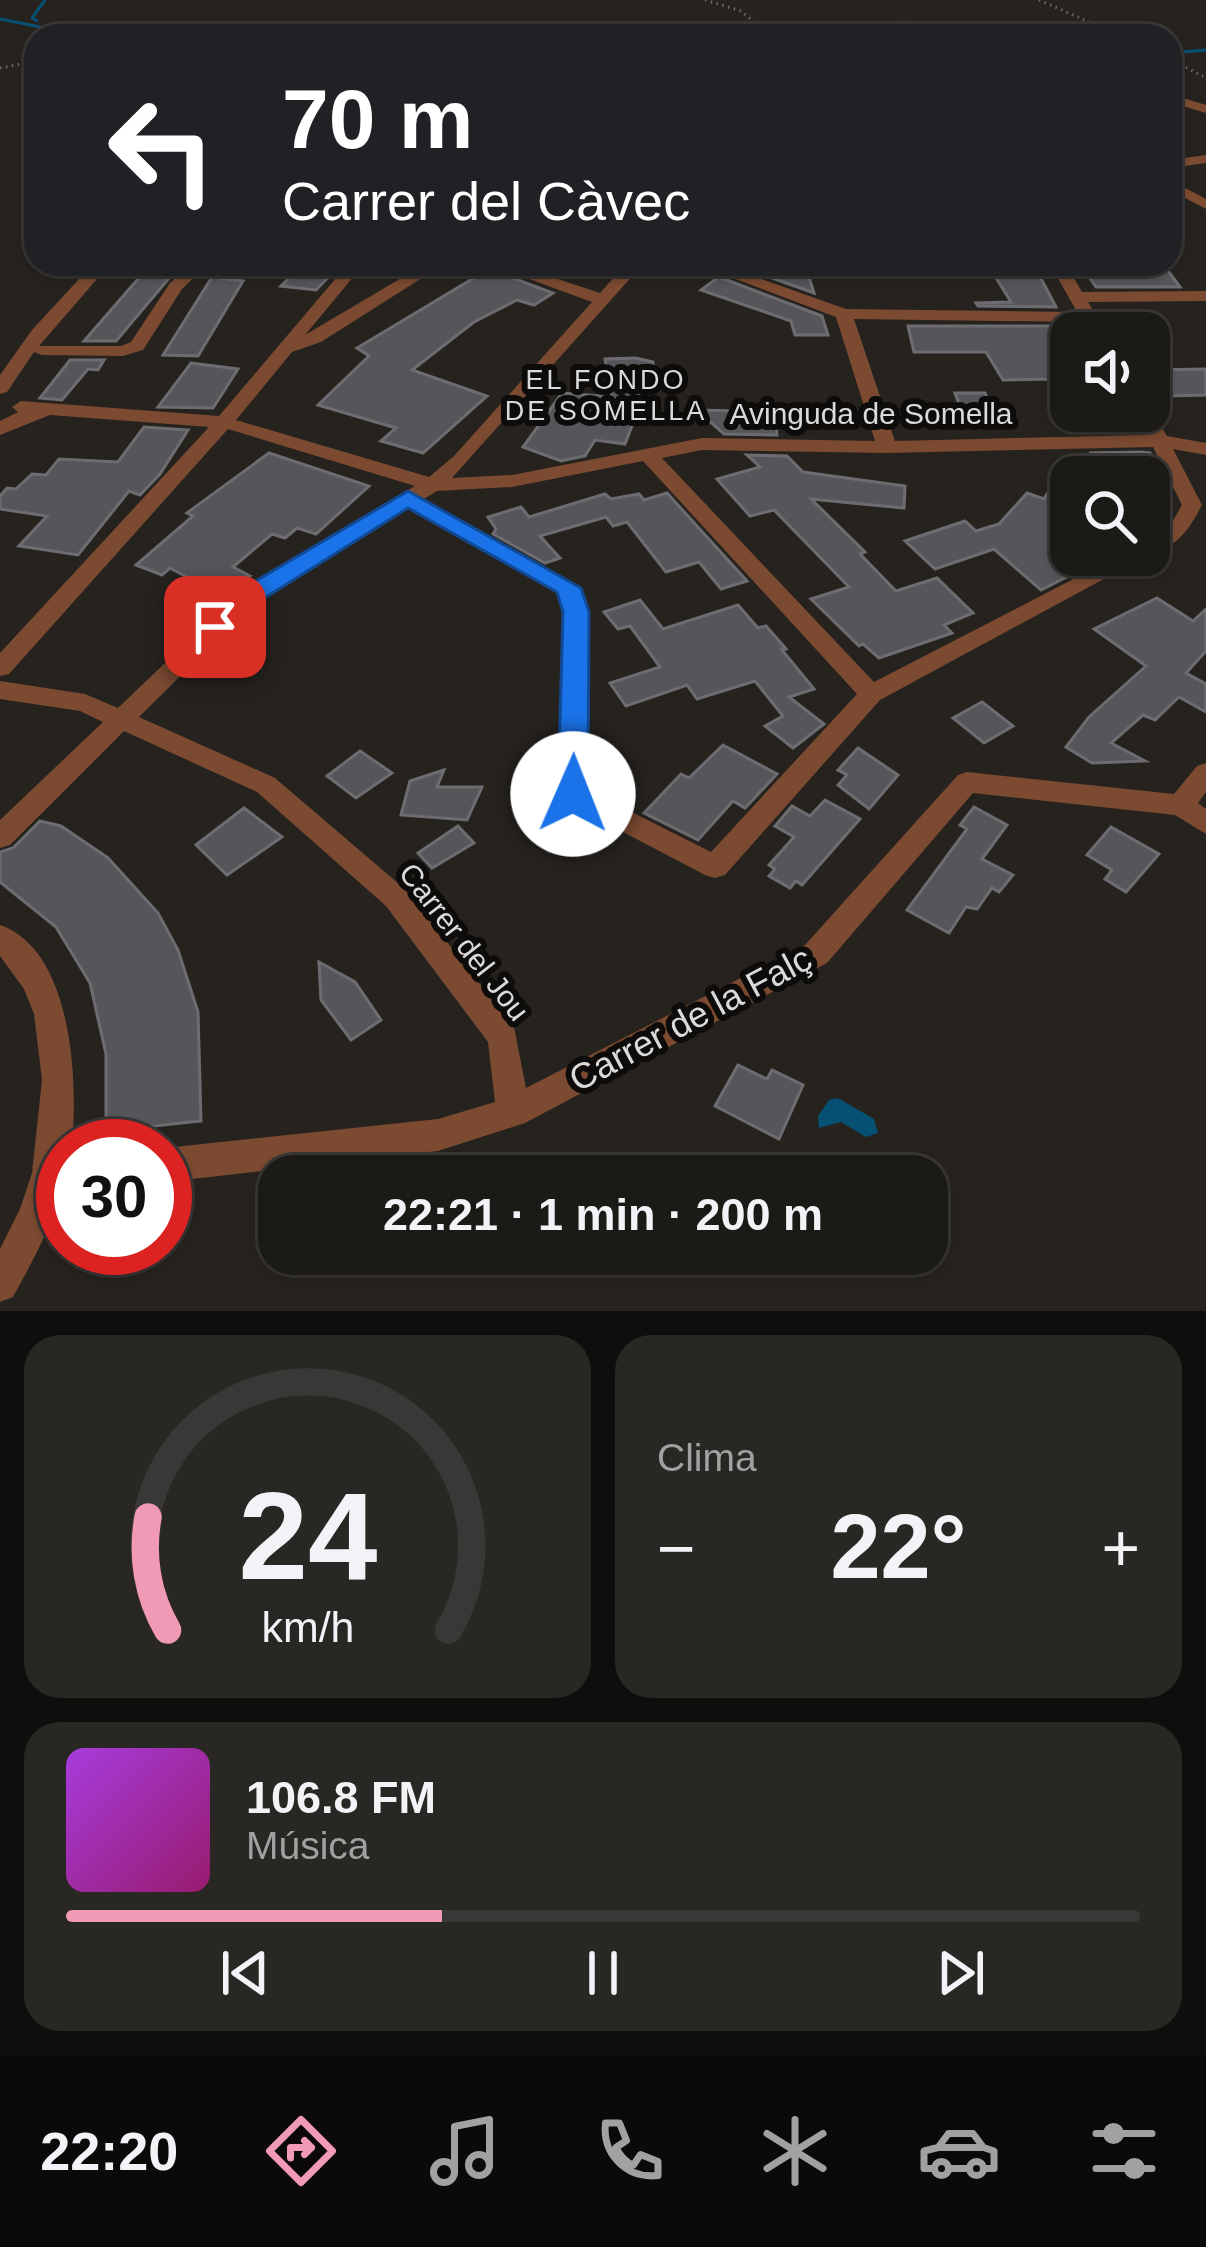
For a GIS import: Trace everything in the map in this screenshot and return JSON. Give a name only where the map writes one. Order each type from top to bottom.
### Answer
[{"type":"street","points":[[0,429],[54,319],[91,276]]},
{"type":"street","points":[[42,350],[123,351],[137,346],[187,276]]},
{"type":"street","points":[[0,668],[224,422],[346,276]]},
{"type":"street","points":[[284,349],[315,338],[416,276]]},
{"type":"street","points":[[532,276],[602,299]]},
{"type":"street","points":[[0,837],[246,598],[433,485],[461,460],[624,276]]},
{"type":"street","points":[[738,276],[844,314],[1050,323]]},
{"type":"street","points":[[1065,276],[1087,312]]},
{"type":"street","points":[[1078,297],[1206,296]]},
{"type":"street","points":[[844,314],[887,447]]},
{"type":"street","points":[[11,403],[53,332],[54,319]]},
{"type":"street","name":"Avinguda de Somella","points":[[11,403],[44,411],[224,422],[433,485],[512,481],[702,444],[887,447],[1161,441],[1206,448]]},
{"type":"street","points":[[1156,432],[1168,456]]},
{"type":"street","points":[[646,453],[871,694]]},
{"type":"street","points":[[1170,460],[1192,505],[1170,537]]},
{"type":"street","points":[[408,498],[568,588],[576,612],[573,794],[716,867],[871,694],[1097,576]]},
{"type":"street","name":"Carrer del Jou","points":[[0,690],[86,703],[266,784],[396,898],[503,1037],[513,1112]]},
{"type":"street","name":"Carrer de la Falç","points":[[192,1162],[438,1135],[513,1112],[815,954],[967,782],[1193,814],[1206,773]]},
{"type":"street","points":[[0,937],[39,985],[56,1045],[56,1119]]},
{"type":"street","points":[[0,1285],[36,1216]]},
{"type":"path","points":[[705,0],[742,11],[757,24]]},
{"type":"path","points":[[1039,0],[1094,24]]},
{"type":"path","points":[[0,68],[22,64]]},
{"type":"water","points":[[838,1098],[874,1119],[878,1133],[866,1137],[841,1122],[819,1128],[818,1116],[829,1100]]},
{"type":"building","points":[[141,276],[171,276],[116,341],[84,341]]},
{"type":"building","points":[[291,276],[329,276],[316,290],[281,286]]},
{"type":"building","points":[[477,276],[508,276],[553,293],[534,305],[517,300],[474,322],[412,370],[487,396],[423,453],[381,441],[396,428],[318,405],[369,356],[357,348]]},
{"type":"building","points":[[767,276],[809,276],[814,293]]},
{"type":"building","points":[[995,276],[1040,276],[1056,307],[976,303],[1011,302]]},
{"type":"building","points":[[1088,276],[1172,276],[1180,287],[1096,287]]},
{"type":"building","points":[[212,277],[243,281],[198,356],[163,355]]},
{"type":"building","points":[[719,277],[822,316],[828,335],[795,335],[791,321],[701,290]]},
{"type":"building","points":[[908,326],[1050,326],[1050,379],[1003,380],[986,352],[914,352]]},
{"type":"building","points":[[605,359],[653,362],[654,378],[622,416],[635,418],[625,444],[595,440],[585,456],[561,461],[523,447],[562,393],[612,397]]},
{"type":"building","points":[[70,360],[104,360],[98,370],[88,369],[62,400],[40,398]]},
{"type":"building","points":[[191,363],[238,369],[213,408],[158,407]]},
{"type":"building","points":[[1206,369],[1206,395],[1170,396],[1170,370]]},
{"type":"building","points":[[955,393],[985,393],[994,414],[963,414]]},
{"type":"building","points":[[742,405],[774,406],[777,435],[724,434],[697,410],[742,411]]},
{"type":"building","points":[[144,427],[188,430],[160,474],[140,495],[129,491],[78,555],[19,546],[47,516],[0,509],[0,496],[7,488],[16,489],[32,474],[46,475],[59,459],[118,462]]},
{"type":"building","points":[[1140,452],[1152,456],[1092,456]]},
{"type":"building","points":[[269,453],[369,486],[316,534],[297,528],[285,538],[272,534],[233,567],[250,576],[223,596],[170,568],[162,575],[136,565],[193,516],[187,513]]},
{"type":"building","points":[[747,455],[787,456],[803,472],[905,486],[904,508],[811,499],[865,552],[860,554],[896,591],[937,578],[973,613],[944,625],[952,633],[879,658],[863,644],[859,646],[811,599],[849,587],[774,510],[750,516],[717,479],[760,467]]},
{"type":"building","points":[[1050,489],[1050,576],[1069,576],[1041,590],[994,549],[935,569],[905,541],[965,521],[976,531],[999,524],[1027,493],[1044,499]]},
{"type":"building","points":[[667,493],[747,581],[721,589],[699,562],[666,572],[627,522],[613,526],[606,517],[540,536],[560,558],[545,563],[493,534],[496,529],[488,517],[521,507],[529,517],[605,494],[611,499],[639,494],[644,500]]},
{"type":"building","points":[[1157,598],[1193,621],[1206,609],[1206,651],[1186,673],[1206,684],[1206,712],[1179,697],[1155,720],[1143,715],[1111,743],[1145,761],[1092,763],[1066,747],[1089,717],[1146,666],[1094,629]]},
{"type":"building","points":[[640,600],[663,629],[738,605],[786,649],[782,650],[814,689],[789,697],[824,724],[793,748],[765,726],[783,716],[755,681],[697,699],[687,685],[626,706],[610,683],[660,667],[630,626],[618,629],[604,612]]},
{"type":"building","points":[[982,702],[1013,726],[984,743],[953,718]]},
{"type":"building","points":[[723,745],[777,774],[745,808],[733,801],[698,840],[644,813],[681,774],[689,778]]},
{"type":"building","points":[[858,748],[898,775],[869,809],[838,785],[847,775],[838,770]]},
{"type":"building","points":[[360,751],[392,773],[356,798],[327,776]]},
{"type":"building","points":[[444,770],[437,787],[482,787],[467,820],[401,815],[410,781]]},
{"type":"building","points":[[825,800],[860,819],[802,885],[796,881],[790,888],[769,876],[775,869],[769,865],[794,837],[775,826],[792,806],[810,816]]},
{"type":"building","points":[[974,807],[1007,825],[982,859],[1013,875],[999,892],[992,888],[977,909],[966,907],[949,933],[907,910],[967,829],[960,825]]},
{"type":"building","points":[[244,808],[282,837],[227,875],[196,845]]},
{"type":"building","points":[[40,821],[61,826],[108,858],[158,913],[178,950],[198,1012],[201,1121],[106,1119],[106,1054],[90,983],[56,927],[0,882],[0,852],[13,848]]},
{"type":"building","points":[[458,826],[474,843],[432,868],[418,853]]},
{"type":"building","points":[[1111,827],[1159,854],[1126,892],[1105,879],[1112,870],[1087,855]]},
{"type":"building","points":[[319,962],[355,982],[381,1020],[351,1040],[321,1000]]},
{"type":"building","points":[[738,1065],[767,1079],[772,1070],[803,1085],[779,1139],[715,1106]]},
{"type":"waterway","points":[[37,21],[32,18],[45,0]]},
{"type":"waterway","points":[[0,19],[25,24]]},
{"type":"waterway","points":[[1182,52],[1206,50]]},
{"type":"district","name":"EL FONDO DE SOMELLA","points":[[606,396]]},
{"type":"route","points":[[215,627],[246,598],[408,498],[568,588],[576,612],[573,794]]}]
